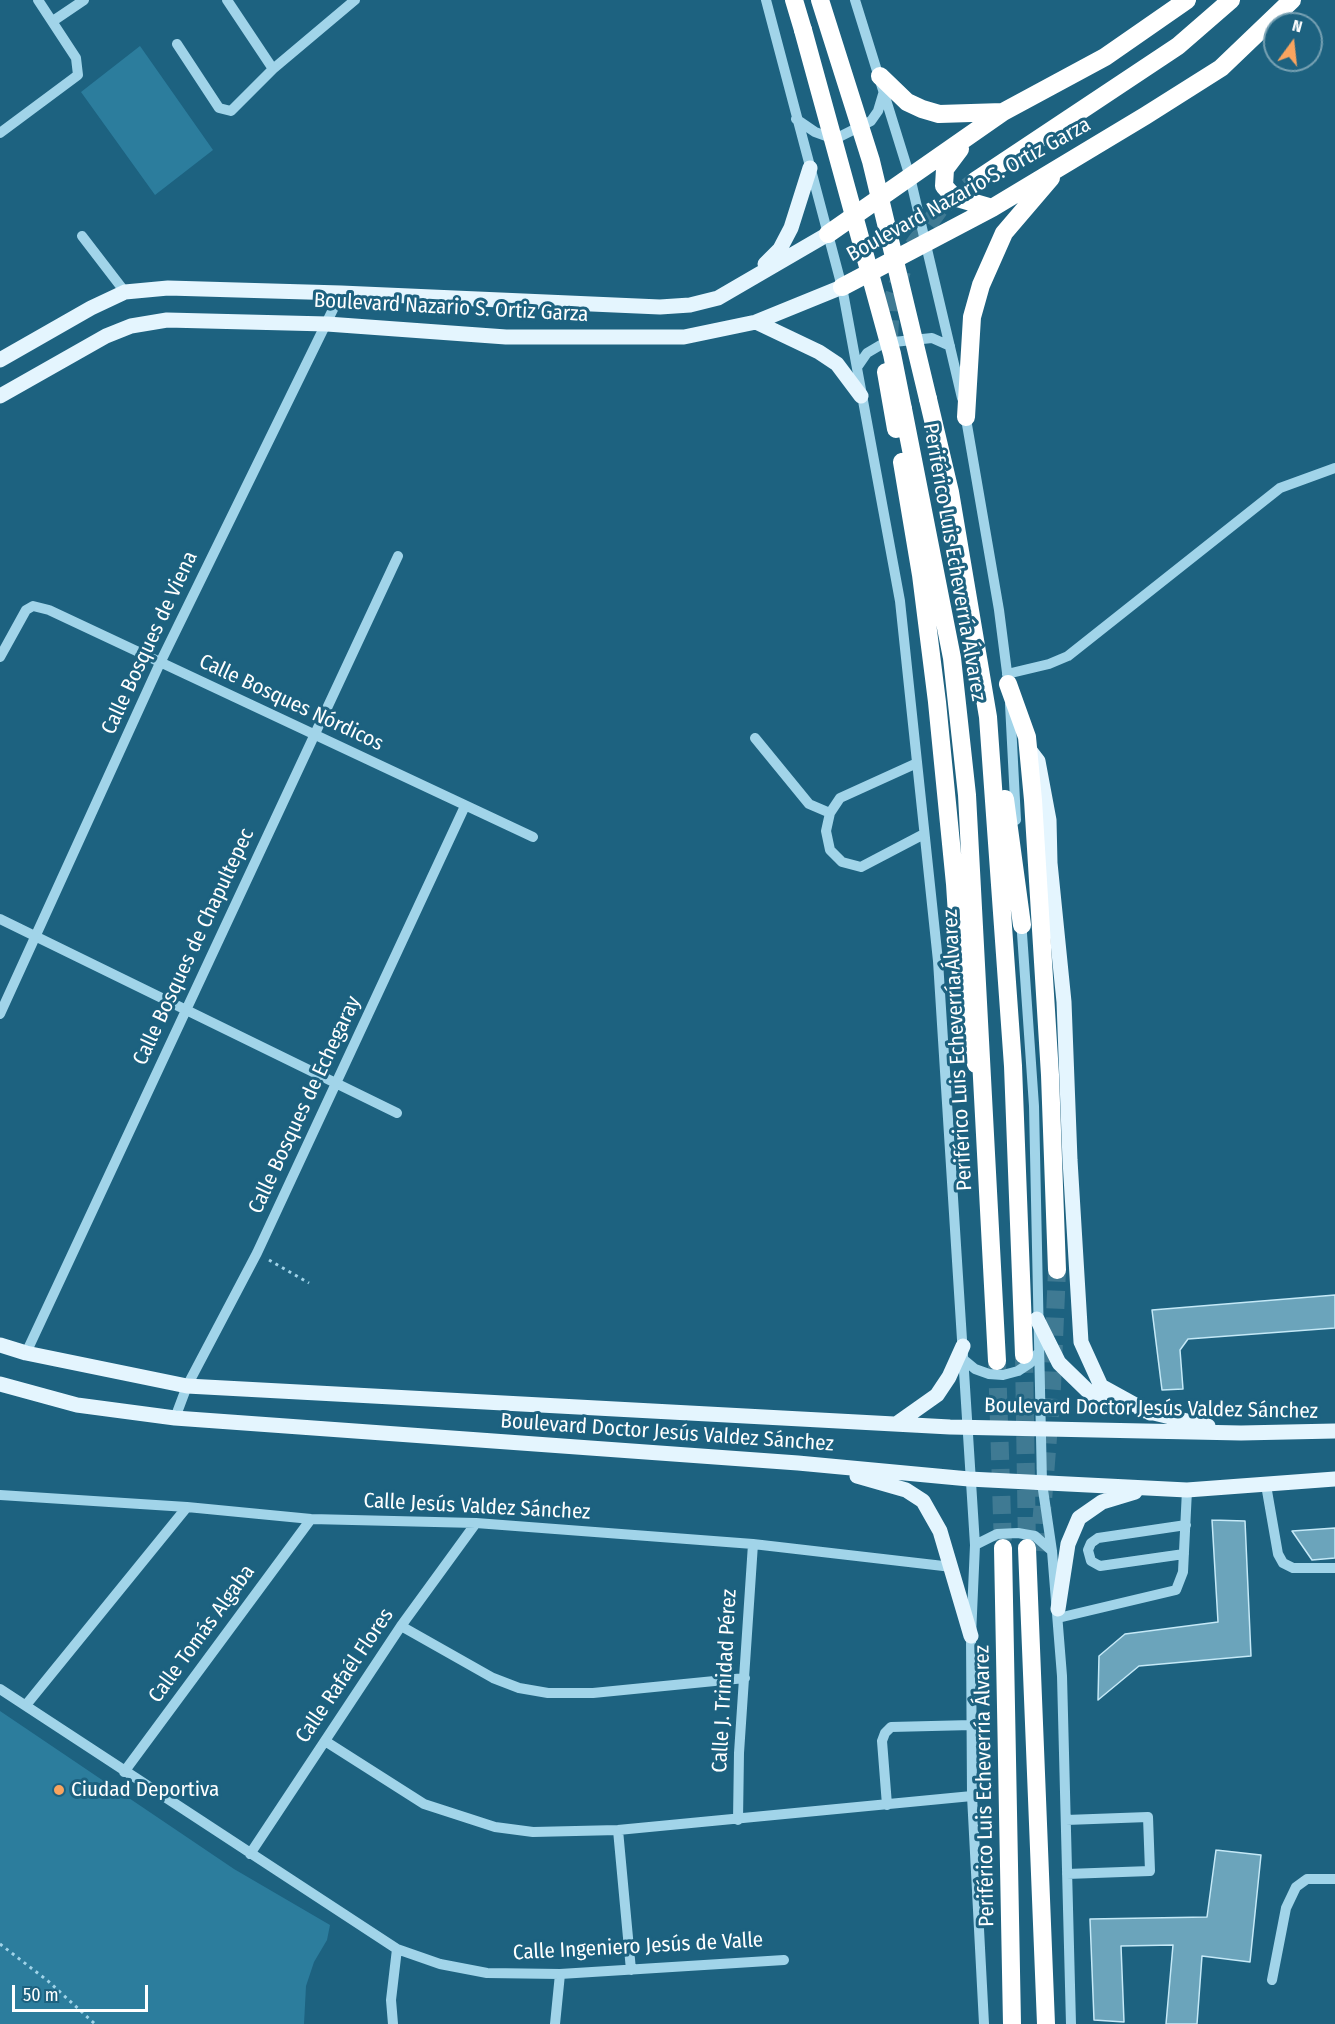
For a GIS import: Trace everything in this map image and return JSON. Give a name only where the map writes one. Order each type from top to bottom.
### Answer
[{"type":"highway","name":"Periférico Luis Echeverría Álvarez","points":[[794,0],[892,354],[953,669],[968,795],[997,1361]]},
{"type":"highway","name":"Periférico Luis Echeverría Álvarez","points":[[820,0],[871,161],[950,492],[988,717],[1032,1353]]},
{"type":"highway","name":"Boulevard Nazario S. Ortiz Garza","points":[[828,234],[1003,112],[1105,57],[1187,0]]},
{"type":"highway","points":[[975,181],[1178,46],[1230,0]]},
{"type":"highway","name":"Boulevard Nazario S. Ortiz Garza","points":[[842,287],[992,208],[1221,68],[1292,0]]},
{"type":"highway","points":[[882,84],[907,102],[939,114],[1003,112]]},
{"type":"highway","points":[[973,135],[945,169],[944,186],[954,197],[992,208]]},
{"type":"highway","points":[[966,417],[972,317],[981,285],[1004,233],[1062,165]]},
{"type":"highway","points":[[886,372],[921,575],[937,702],[955,884],[964,1023],[982,1080]]},
{"type":"highway","points":[[1008,679],[1028,748],[1050,1075],[1057,1270]]},
{"type":"highway","points":[[988,717],[1004,783],[1022,925]]},
{"type":"highway","name":"Periférico Luis Echeverría Álvarez","points":[[1003,1548],[1012,2024]]},
{"type":"highway","points":[[1039,1550],[1031,1611],[1046,2024]]},
{"type":"main road","points":[[753,278],[780,249],[791,228],[810,168]]},
{"type":"main road","name":"Boulevard Nazario S. Ortiz Garza","points":[[0,360],[91,308],[126,292],[168,288],[341,293],[660,308],[690,305],[718,298],[828,234]]},
{"type":"main road","name":"Boulevard Nazario S. Ortiz Garza","points":[[0,396],[106,336],[131,326],[167,320],[327,324],[506,337],[684,337],[756,322],[842,287]]},
{"type":"main road","points":[[756,322],[819,351],[837,364],[861,396]]},
{"type":"main road","points":[[1028,748],[1038,761],[1049,820],[1050,863],[1064,1002],[1070,1160],[1081,1342],[1101,1386],[1150,1413]]},
{"type":"main road","points":[[1037,1318],[1059,1363],[1093,1396],[1150,1413],[1241,1433]]},
{"type":"main road","name":"Boulevard Doctor Jesús Valdez Sánchez","points":[[0,1345],[26,1353],[187,1386],[966,1427],[1241,1433],[1335,1431]]},
{"type":"main road","points":[[896,1424],[921,1409],[937,1395],[963,1352]]},
{"type":"main road","name":"Boulevard Doctor Jesús Valdez Sánchez","points":[[0,1384],[77,1405],[175,1418],[798,1462],[969,1479],[1187,1490],[1335,1479]]},
{"type":"main road","points":[[798,1462],[879,1481],[906,1490],[923,1501],[940,1531],[971,1636]]},
{"type":"main road","points":[[1058,1613],[1068,1544],[1079,1518],[1102,1502],[1147,1488]]},
{"type":"street","points":[[0,133],[78,75],[76,57],[38,0]]},
{"type":"street","points":[[53,21],[84,0]]},
{"type":"street","points":[[227,0],[273,69]]},
{"type":"street","points":[[177,44],[219,108],[231,111],[273,69],[355,0]]},
{"type":"street","points":[[766,0],[842,287],[900,601],[938,962],[969,1479],[975,1545],[971,1636],[972,1796],[984,2024]]},
{"type":"street","points":[[855,0],[910,177],[927,243],[935,289],[966,417],[1008,679],[1034,1106],[1037,1318],[1030,1363],[1018,1371],[1003,1375],[988,1374],[975,1369],[963,1352]]},
{"type":"street","points":[[796,119],[820,134],[841,136],[871,121],[878,111],[882,84]]},
{"type":"street","points":[[82,236],[126,292]]},
{"type":"street","name":"Calle Bosques de Viena","points":[[0,1014],[160,663],[341,293]]},
{"type":"street","points":[[858,366],[867,353],[884,343],[932,338],[950,346]]},
{"type":"street","points":[[1008,679],[1068,656],[1273,494],[1306,477],[1335,468]]},
{"type":"street","name":"Calle Bosques de Chapultepec","points":[[26,1353],[316,736],[398,556]]},
{"type":"street","name":"Calle Bosques Nórdicos","points":[[0,657],[21,615],[33,606],[49,610],[533,837]]},
{"type":"street","points":[[755,738],[809,804],[830,813]]},
{"type":"street","points":[[917,763],[840,798],[830,813],[826,831],[830,850],[842,862],[861,867],[924,834]]},
{"type":"street","name":"Calle Bosques de Echegaray","points":[[175,1418],[187,1386],[257,1253],[465,806]]},
{"type":"street","points":[[0,919],[397,1113]]},
{"type":"street","points":[[1032,1353],[1042,1429],[1039,1550]]},
{"type":"street","points":[[1266,1485],[1278,1554],[1283,1563],[1293,1568],[1335,1568]]},
{"type":"street","points":[[1058,1613],[1176,1590],[1181,1582],[1187,1490]]},
{"type":"street","name":"Calle Jesús Valdez Sánchez","points":[[0,1495],[188,1507],[311,1519],[476,1523],[753,1544],[952,1567]]},
{"type":"street","points":[[26,1705],[188,1507]]},
{"type":"street","name":"Calle Tomás Algaba","points":[[124,1772],[311,1519]]},
{"type":"street","name":"Calle Rafaél Flores","points":[[250,1854],[401,1626],[476,1523]]},
{"type":"street","points":[[1184,1554],[1100,1566],[1091,1561],[1088,1550],[1091,1543],[1098,1538],[1186,1525]]},
{"type":"street","points":[[975,1545],[997,1534],[1018,1533],[1035,1536],[1058,1613],[1071,2024]]},
{"type":"street","name":"Calle J. Trinidad Pérez","points":[[738,1820],[753,1544]]},
{"type":"street","points":[[401,1626],[493,1678],[548,1694],[592,1693],[745,1678]]},
{"type":"street","name":"Calle Ingeniero Jesús de Valle","points":[[0,1689],[397,1949],[464,1970],[560,1974],[784,1960]]},
{"type":"street","points":[[887,1805],[882,1741],[885,1733],[891,1728],[972,1725]]},
{"type":"street","points":[[325,1741],[424,1804],[495,1827],[533,1832],[618,1830],[972,1796]]},
{"type":"street","points":[[1066,1820],[1148,1817],[1150,1871],[1067,1874]]},
{"type":"street","points":[[618,1830],[632,1970]]},
{"type":"street","points":[[1272,1980],[1286,1908],[1296,1887],[1307,1879],[1335,1879]]},
{"type":"street","points":[[393,2024],[391,2000],[397,1949]]},
{"type":"street","points":[[555,2024],[560,1974]]},
{"type":"path","points":[[257,1253],[309,1283]]},
{"type":"path","points":[[0,1944],[48,1981],[95,2024]]},
{"type":"shaded area","points":[[140,46],[213,150],[155,195],[81,92]]},
{"type":"shaded area","name":"Ciudad Deportiva","points":[[0,1711],[234,1869],[330,1925],[327,1940],[314,1962],[306,1986],[304,2024],[0,2024]]},
{"type":"building","points":[[1335,1295],[1335,1328],[1188,1339],[1180,1350],[1183,1389],[1162,1390],[1152,1310]]},
{"type":"building","points":[[1212,1520],[1245,1521],[1251,1656],[1139,1666],[1098,1700],[1099,1656],[1125,1634],[1218,1622]]},
{"type":"building","points":[[1335,1528],[1335,1558],[1312,1560],[1292,1531]]},
{"type":"building","points":[[1216,1850],[1261,1855],[1250,1962],[1202,1956],[1197,2024],[1166,2024],[1173,1945],[1121,1946],[1124,2022],[1094,2020],[1090,1919],[1207,1917]]},
{"type":"tunnel","points":[[913,246],[941,207],[975,181]]},
{"type":"tunnel","points":[[889,338],[891,305],[902,271]]},
{"type":"tunnel","points":[[1039,1551],[1052,1387],[1057,1270]]},
{"type":"tunnel","points":[[1024,1355],[1027,1548]]},
{"type":"tunnel","points":[[997,1361],[1003,1548]]},
{"type":"place","name":"Ciudad Deportiva","points":[[59,1790]]}]
